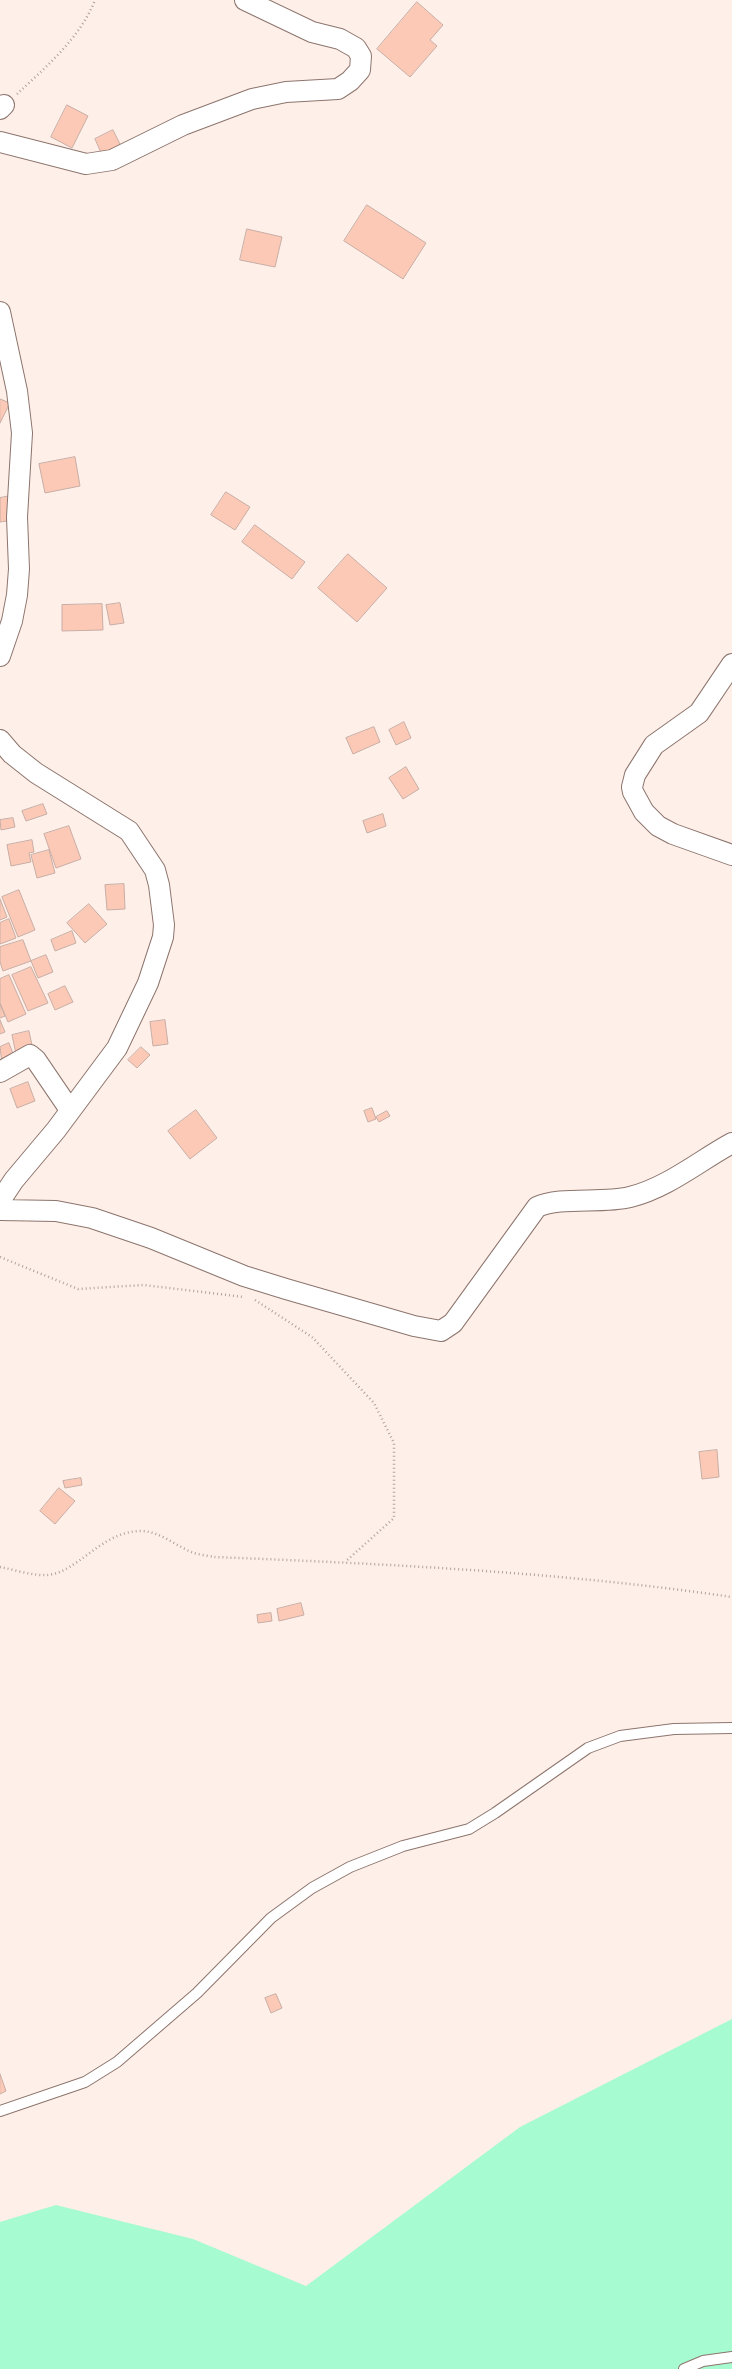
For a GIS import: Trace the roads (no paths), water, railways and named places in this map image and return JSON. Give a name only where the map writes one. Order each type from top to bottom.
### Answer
[{"type":"street","points":[[0,142],[86,164],[112,160],[183,125],[252,99],[286,92],[338,89],[350,81],[360,70],[361,56],[356,48],[340,39],[312,32],[245,0]]},
{"type":"street","points":[[0,312],[17,391],[22,433],[17,517],[19,569],[17,596],[12,621],[0,656]]},
{"type":"street","points":[[732,664],[699,713],[654,744],[635,775],[632,787],[633,792],[644,812],[658,826],[673,834],[732,855]]},
{"type":"street","points":[[0,740],[12,754],[36,773],[129,831],[150,860],[159,886],[163,918],[162,937],[148,982],[117,1048],[14,1180],[0,1201]]},
{"type":"street","points":[[0,1072],[30,1055],[36,1060],[70,1110]]},
{"type":"street","points":[[0,1210],[56,1211],[92,1218],[151,1238],[238,1273],[286,1289],[414,1326],[441,1331],[453,1323],[537,1207],[555,1202],[608,1201],[638,1195],[666,1182],[732,1143]]},
{"type":"lane","points":[[0,2111],[85,2082],[117,2062],[197,1993],[272,1918],[312,1888],[350,1866],[403,1846],[468,1829],[495,1813],[588,1748],[620,1736],[674,1728],[732,1728]]},
{"type":"lane","points":[[684,2369],[703,2361],[732,2357]]}]
